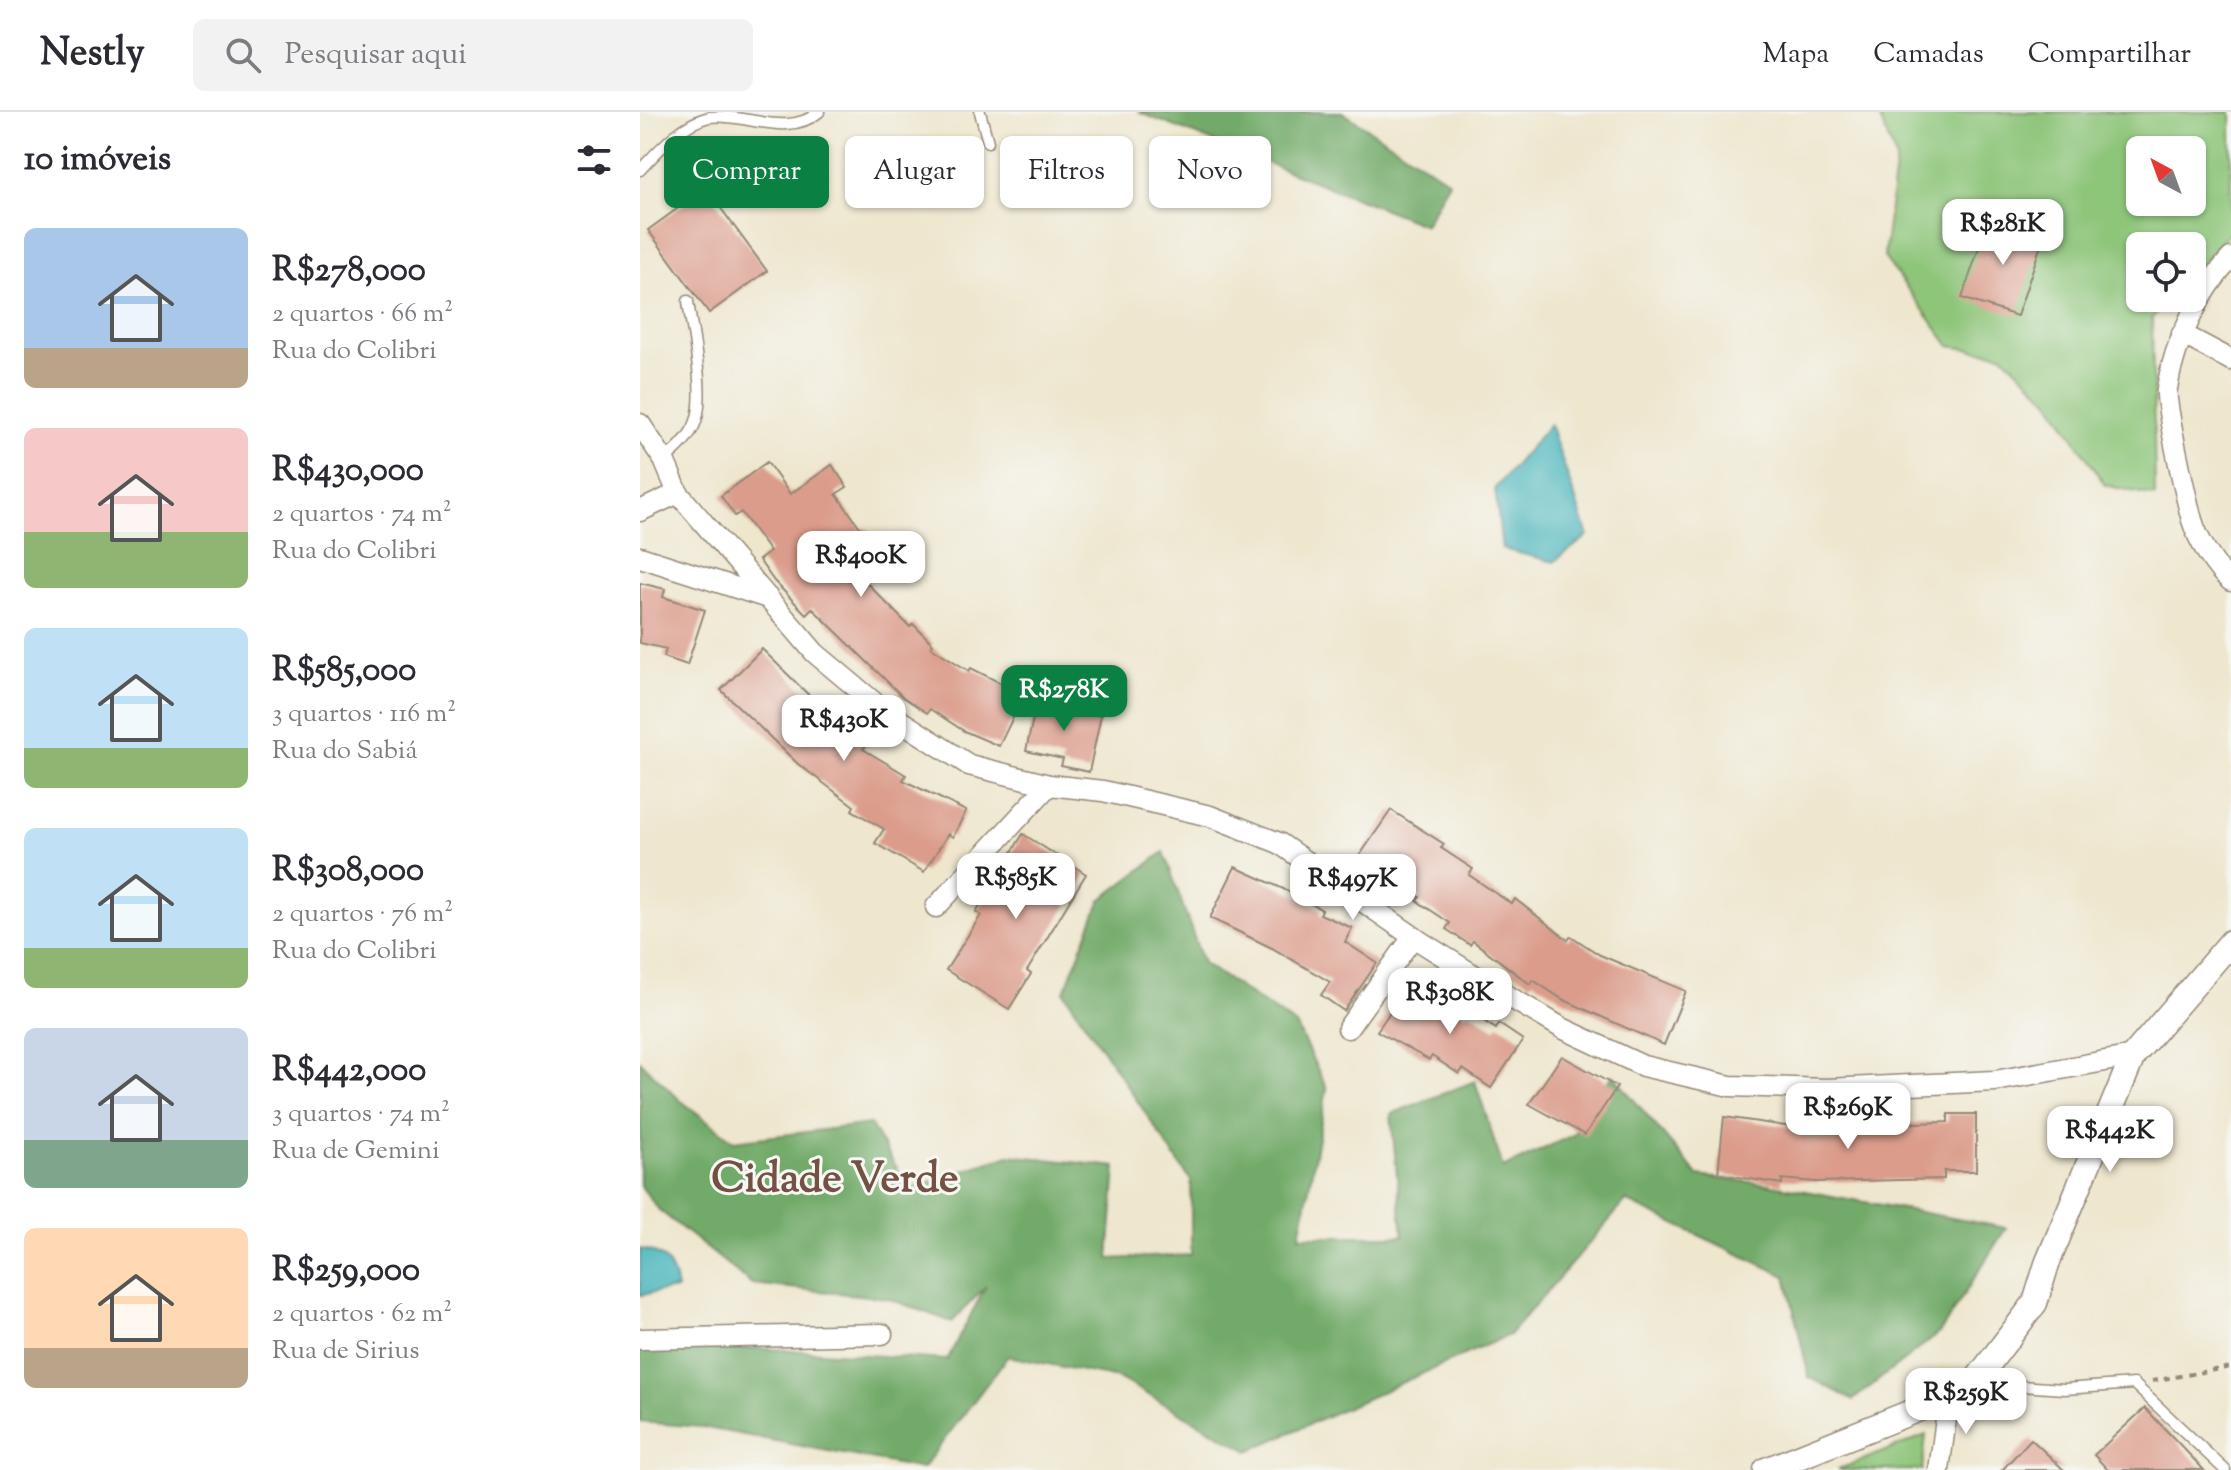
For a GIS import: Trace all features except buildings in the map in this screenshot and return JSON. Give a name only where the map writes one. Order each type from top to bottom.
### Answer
[{"type":"street","points":[[2231,258],[2217,273],[2182,334],[2166,391],[2193,522],[2221,574],[2231,581]]},
{"type":"street","points":[[2182,334],[2231,360]]},
{"type":"street","points":[[640,424],[664,460],[678,493],[815,653],[882,709],[969,765],[1049,785],[1103,791],[1210,816],[1279,843],[1413,937],[1562,1028],[1643,1066],[1730,1086],[1827,1089],[1995,1081],[2133,1056]]},
{"type":"street","points":[[640,511],[678,493]]},
{"type":"street","points":[[640,557],[768,598]]},
{"type":"street","points":[[936,907],[1049,785]]},
{"type":"street","points":[[1348,1028],[1413,937]]},
{"type":"street","points":[[1766,1470],[1949,1397],[1974,1383],[2035,1303],[2133,1056],[2231,942]]},
{"type":"street","points":[[640,1339],[882,1334]]},
{"type":"street","points":[[1939,1470],[1949,1397]]},
{"type":"lane","points":[[640,170],[682,130],[711,116],[794,124],[819,112]]},
{"type":"lane","points":[[980,112],[988,142]]},
{"type":"lane","points":[[664,460],[680,446],[696,422],[699,395],[688,301]]},
{"type":"lane","points":[[1974,1383],[2064,1389],[2134,1384],[2225,1470]]},
{"type":"path","points":[[2134,1384],[2231,1367]]},
{"type":"green space","points":[[1138,112],[1342,112],[1449,181],[1425,225],[1271,164],[1271,136],[1199,136]]},
{"type":"green space","points":[[1877,112],[2231,112],[2231,231],[2206,259],[2206,232],[2126,232],[2126,312],[2157,312],[2152,318],[2155,496],[2105,485],[2050,401],[2002,354],[1950,346],[1884,257],[1896,158]]},
{"type":"green space","points":[[1164,852],[1203,963],[1296,1025],[1327,1089],[1300,1236],[1403,1236],[1391,1114],[1475,1081],[1503,1168],[1573,1135],[1613,1075],[1698,1176],[1767,1184],[2006,1228],[1940,1332],[1853,1400],[1809,1377],[1786,1276],[1626,1201],[1509,1335],[1249,1451],[1118,1378],[1008,1356],[922,1469],[702,1427],[640,1422],[640,1351],[756,1348],[947,1360],[986,1286],[952,1322],[887,1298],[752,1284],[659,1210],[640,1185],[640,1061],[680,1100],[734,1141],[870,1124],[909,1189],[1009,1155],[1116,1167],[1109,1259],[1191,1255],[1191,1181],[1064,992],[1101,900]]},
{"type":"green space","points":[[1926,1435],[1922,1470],[1837,1470]]},
{"type":"water","points":[[1550,424],[1588,536],[1554,562],[1502,549],[1495,488]]},
{"type":"water","points":[[640,1249],[662,1257],[673,1273],[677,1289],[640,1295]]},
{"type":"district","name":"Cidade Verde","points":[[835,1176]]}]
